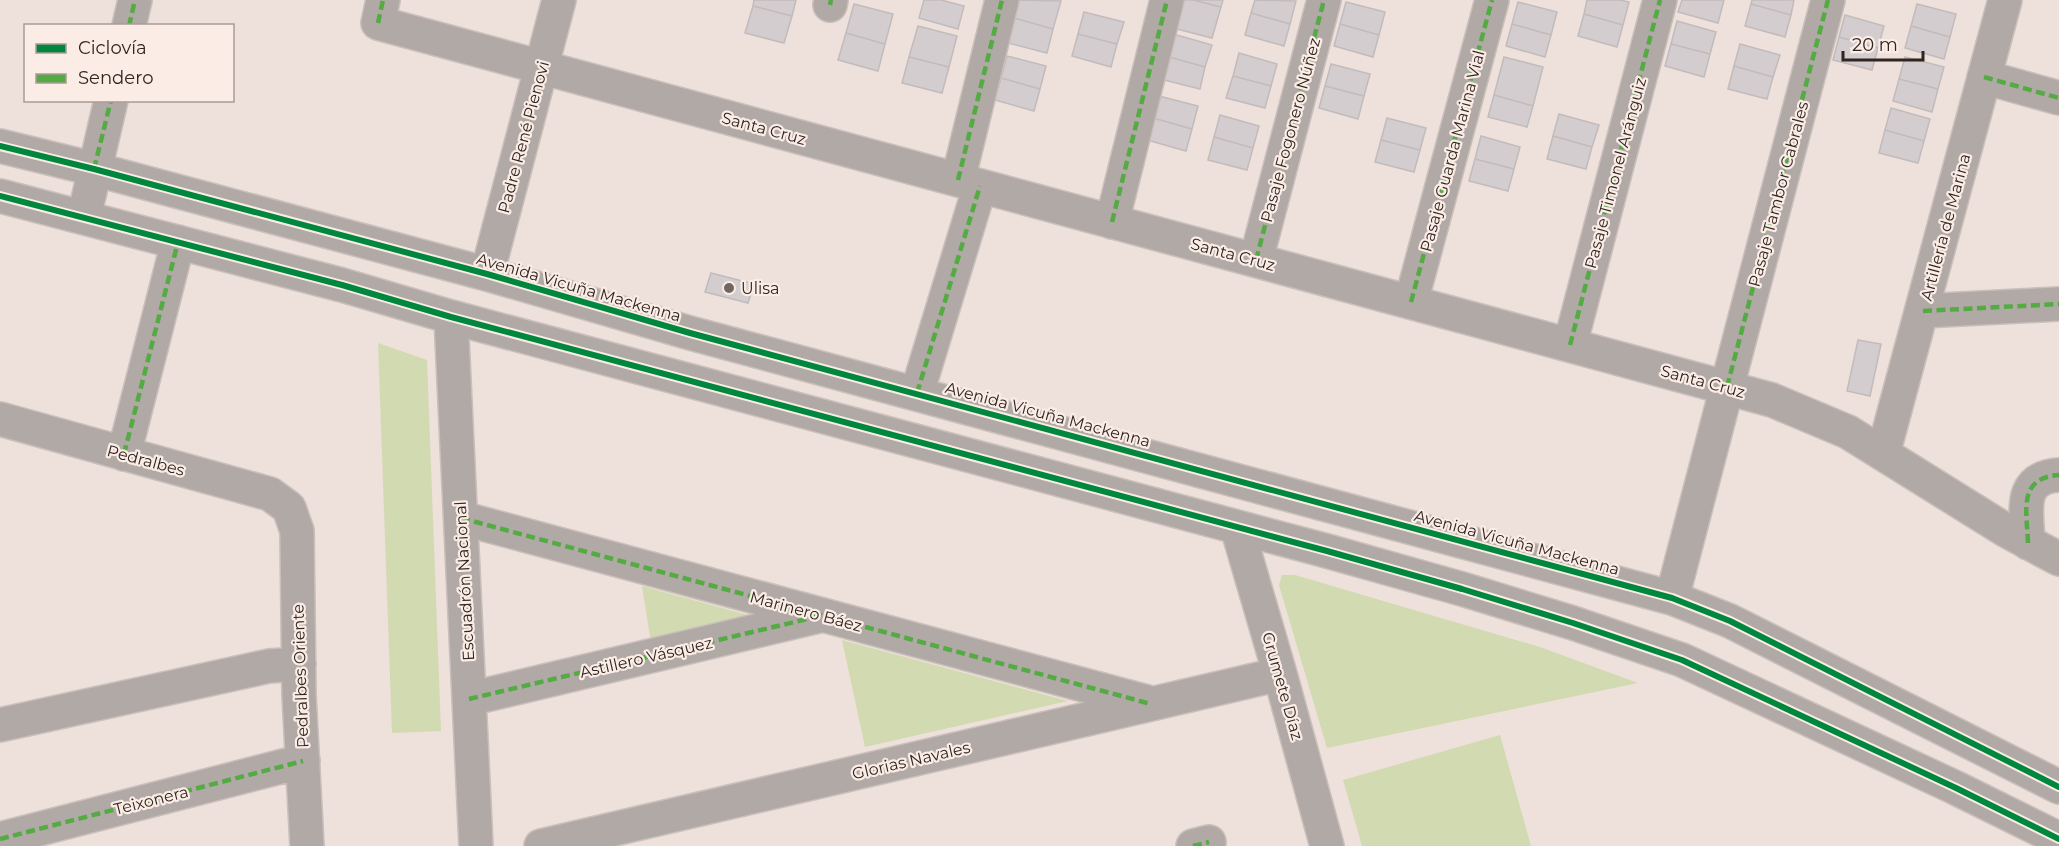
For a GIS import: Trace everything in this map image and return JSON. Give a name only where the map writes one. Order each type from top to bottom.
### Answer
[{"type":"street","points":[[129,24],[135,0]]},
{"type":"street","name":"Padre René Pienovi","points":[[487,274],[559,0]]},
{"type":"street","points":[[917,393],[969,183],[1002,0]]},
{"type":"street","points":[[1112,222],[1167,0]]},
{"type":"street","name":"Pasaje Fogonero Núñez","points":[[1256,260],[1324,0]]},
{"type":"street","name":"Pasaje Guarda Marina Vial","points":[[1412,302],[1492,0]]},
{"type":"street","name":"Pasaje Timonel Aránguiz","points":[[1570,345],[1660,0]]},
{"type":"street","name":"Pasaje Tambor Cabrales","points":[[1672,598],[1828,0]]},
{"type":"street","name":"Artillería de Marina","points":[[1883,454],[2005,0]]},
{"type":"street","name":"Santa Cruz","points":[[380,12],[542,67],[1772,400],[1810,414],[1848,432],[2028,543],[2059,559]]},
{"type":"street","points":[[1984,76],[2059,98]]},
{"type":"street","points":[[84,217],[111,102]]},
{"type":"street","name":"Avenida Vicuña Mackenna","points":[[0,146],[487,274],[690,333],[1672,598],[1730,621],[2059,787]]},
{"type":"street","points":[[0,196],[342,285],[1462,589],[1682,660],[2059,839]]},
{"type":"street","points":[[342,285],[353,238]]},
{"type":"street","points":[[124,454],[178,242]]},
{"type":"street","points":[[1923,310],[2059,304]]},
{"type":"street","name":"Escuadrón Nacional","points":[[452,316],[476,846]]},
{"type":"street","points":[[677,376],[690,333]]},
{"type":"street","name":"Pedralbes","points":[[0,419],[270,494],[289,508]]},
{"type":"street","points":[[2028,543],[2027,500],[2029,490],[2040,478],[2059,475]]},
{"type":"street","name":"Pedralbes Oriente","points":[[289,508],[297,531],[299,664],[307,846]]},
{"type":"street","name":"Marinero Báez","points":[[461,518],[1151,704]]},
{"type":"street","name":"Grumete Díaz","points":[[1237,527],[1327,846]]},
{"type":"street","name":"Astillero Vásquez","points":[[469,699],[823,615]]},
{"type":"street","points":[[0,725],[268,666],[299,664]]},
{"type":"street","name":"Glorias Navales","points":[[542,846],[1280,674]]},
{"type":"street","name":"Teixonera","points":[[0,839],[303,761]]},
{"type":"green space","points":[[378,343],[427,360],[441,731],[392,733]]},
{"type":"green space","points":[[1282,575],[1295,575],[1540,647],[1638,683],[1327,748],[1279,585]]},
{"type":"green space","points":[[642,586],[769,621],[651,643]]},
{"type":"green space","points":[[842,640],[1068,701],[865,747]]},
{"type":"green space","points":[[1500,735],[1531,846],[1362,846],[1343,780]]},
{"type":"building","points":[[754,0],[796,0],[792,16],[753,6]]},
{"type":"building","points":[[924,0],[941,0],[964,6],[958,29],[919,18]]},
{"type":"building","points":[[1019,0],[1061,1],[1053,29],[1014,18]]},
{"type":"building","points":[[1180,0],[1193,0],[1221,7],[1212,38],[1173,28]]},
{"type":"building","points":[[1193,0],[1223,0],[1221,7]]},
{"type":"building","points":[[1255,0],[1296,1],[1290,24],[1251,13]]},
{"type":"building","points":[[1587,0],[1629,2],[1623,25],[1584,14]]},
{"type":"building","points":[[1682,0],[1724,0],[1718,23],[1678,12]]},
{"type":"building","points":[[1752,0],[1794,0],[1791,15],[1751,4]]},
{"type":"building","points":[[1346,2],[1385,12],[1379,35],[1340,24]]},
{"type":"building","points":[[1518,2],[1557,12],[1551,35],[1512,24]]},
{"type":"building","points":[[854,4],[893,14],[885,44],[846,33]]},
{"type":"building","points":[[1751,4],[1791,15],[1785,37],[1745,26]]},
{"type":"building","points":[[1917,4],[1956,14],[1950,37],[1911,26]]},
{"type":"building","points":[[753,6],[792,16],[784,43],[745,33]]},
{"type":"building","points":[[1084,12],[1124,22],[1117,44],[1078,34]]},
{"type":"building","points":[[1251,13],[1290,24],[1284,46],[1245,35]]},
{"type":"building","points":[[1584,14],[1623,25],[1617,47],[1578,36]]},
{"type":"building","points":[[1845,15],[1884,26],[1878,48],[1839,37]]},
{"type":"building","points":[[1014,18],[1053,29],[1047,53],[1008,43]]},
{"type":"building","points":[[1677,21],[1716,32],[1710,54],[1671,44]]},
{"type":"building","points":[[1340,24],[1379,35],[1373,57],[1334,46]]},
{"type":"building","points":[[1512,24],[1551,35],[1545,57],[1506,46]]},
{"type":"building","points":[[918,26],[957,36],[949,67],[909,57]]},
{"type":"building","points":[[1911,26],[1950,37],[1944,59],[1905,48]]},
{"type":"building","points":[[846,33],[885,44],[878,71],[838,60]]},
{"type":"building","points":[[1078,34],[1117,44],[1111,67],[1072,56]]},
{"type":"building","points":[[1173,34],[1212,45],[1205,67],[1166,56]]},
{"type":"building","points":[[1839,37],[1878,48],[1872,70],[1833,60]]},
{"type":"building","points":[[1671,44],[1710,54],[1704,77],[1665,66]]},
{"type":"building","points":[[1740,44],[1780,55],[1773,77],[1734,66]]},
{"type":"building","points":[[1239,53],[1277,64],[1271,86],[1233,76]]},
{"type":"building","points":[[1007,56],[1046,66],[1040,89],[1001,78]]},
{"type":"building","points":[[1166,56],[1205,67],[1200,89],[1160,79]]},
{"type":"building","points":[[909,57],[949,67],[942,93],[902,83]]},
{"type":"building","points":[[1504,57],[1543,67],[1533,106],[1494,95]]},
{"type":"building","points":[[1905,57],[1944,67],[1938,89],[1899,79]]},
{"type":"building","points":[[1331,64],[1370,74],[1364,96],[1325,86]]},
{"type":"building","points":[[1734,66],[1773,77],[1767,99],[1728,89]]},
{"type":"building","points":[[1233,76],[1271,86],[1265,108],[1226,98]]},
{"type":"building","points":[[1001,78],[1040,89],[1034,111],[995,100]]},
{"type":"building","points":[[1899,79],[1938,89],[1932,112],[1893,101]]},
{"type":"building","points":[[1325,86],[1364,96],[1358,119],[1319,108]]},
{"type":"building","points":[[1494,95],[1533,106],[1527,127],[1488,117]]},
{"type":"building","points":[[1159,96],[1198,106],[1192,129],[1153,118]]},
{"type":"building","points":[[1891,108],[1930,119],[1924,141],[1885,130]]},
{"type":"building","points":[[1559,114],[1599,125],[1592,147],[1553,136]]},
{"type":"building","points":[[1220,115],[1259,126],[1253,148],[1214,137]]},
{"type":"building","points":[[1153,118],[1192,129],[1186,151],[1147,140]]},
{"type":"building","points":[[1387,118],[1426,128],[1420,150],[1381,140]]},
{"type":"building","points":[[1885,130],[1924,141],[1918,163],[1879,153]]},
{"type":"building","points":[[1481,136],[1520,147],[1514,169],[1475,159]]},
{"type":"building","points":[[1553,136],[1592,147],[1586,169],[1547,159]]},
{"type":"building","points":[[1214,137],[1253,148],[1247,170],[1208,160]]},
{"type":"building","points":[[1381,140],[1420,150],[1414,172],[1375,162]]},
{"type":"building","points":[[1475,159],[1514,169],[1508,191],[1469,181]]},
{"type":"building","name":"Ulisa","points":[[711,273],[754,284],[748,303],[705,292]]},
{"type":"building","points":[[1858,340],[1881,344],[1870,396],[1847,391]]},
{"type":"marked path","points":[[129,24],[135,0]]},
{"type":"marked path","points":[[378,23],[383,0]]},
{"type":"marked path","points":[[830,5],[831,0]]},
{"type":"marked path","points":[[958,180],[1002,0]]},
{"type":"marked path","points":[[1112,222],[1167,0]]},
{"type":"marked path","points":[[1256,260],[1324,0]]},
{"type":"marked path","points":[[1411,302],[1492,0]]},
{"type":"marked path","points":[[1570,345],[1660,0]]},
{"type":"marked path","points":[[1727,387],[1828,0]]},
{"type":"marked path","points":[[1984,77],[2059,98]]},
{"type":"marked path","points":[[94,169],[111,102]]},
{"type":"marked path","points":[[917,393],[980,186]]},
{"type":"marked path","points":[[124,454],[178,242]]},
{"type":"marked path","points":[[1923,311],[2059,304]]},
{"type":"marked path","points":[[2028,543],[2026,508],[2030,489],[2036,482],[2046,477],[2059,475]]},
{"type":"marked path","points":[[461,518],[1151,704]]},
{"type":"marked path","points":[[469,699],[820,616]]},
{"type":"marked path","points":[[0,839],[303,761]]},
{"type":"marked path","points":[[1193,846],[1209,842]]},
{"type":"cycle path","points":[[0,146],[487,274],[690,333],[1672,598],[1730,621],[2059,787]]},
{"type":"cycle path","points":[[0,196],[342,285],[451,317],[1327,551],[1573,623],[1682,660],[1956,788],[2059,839]]},
{"type":"place","name":"Ulisa","points":[[729,288]]}]
